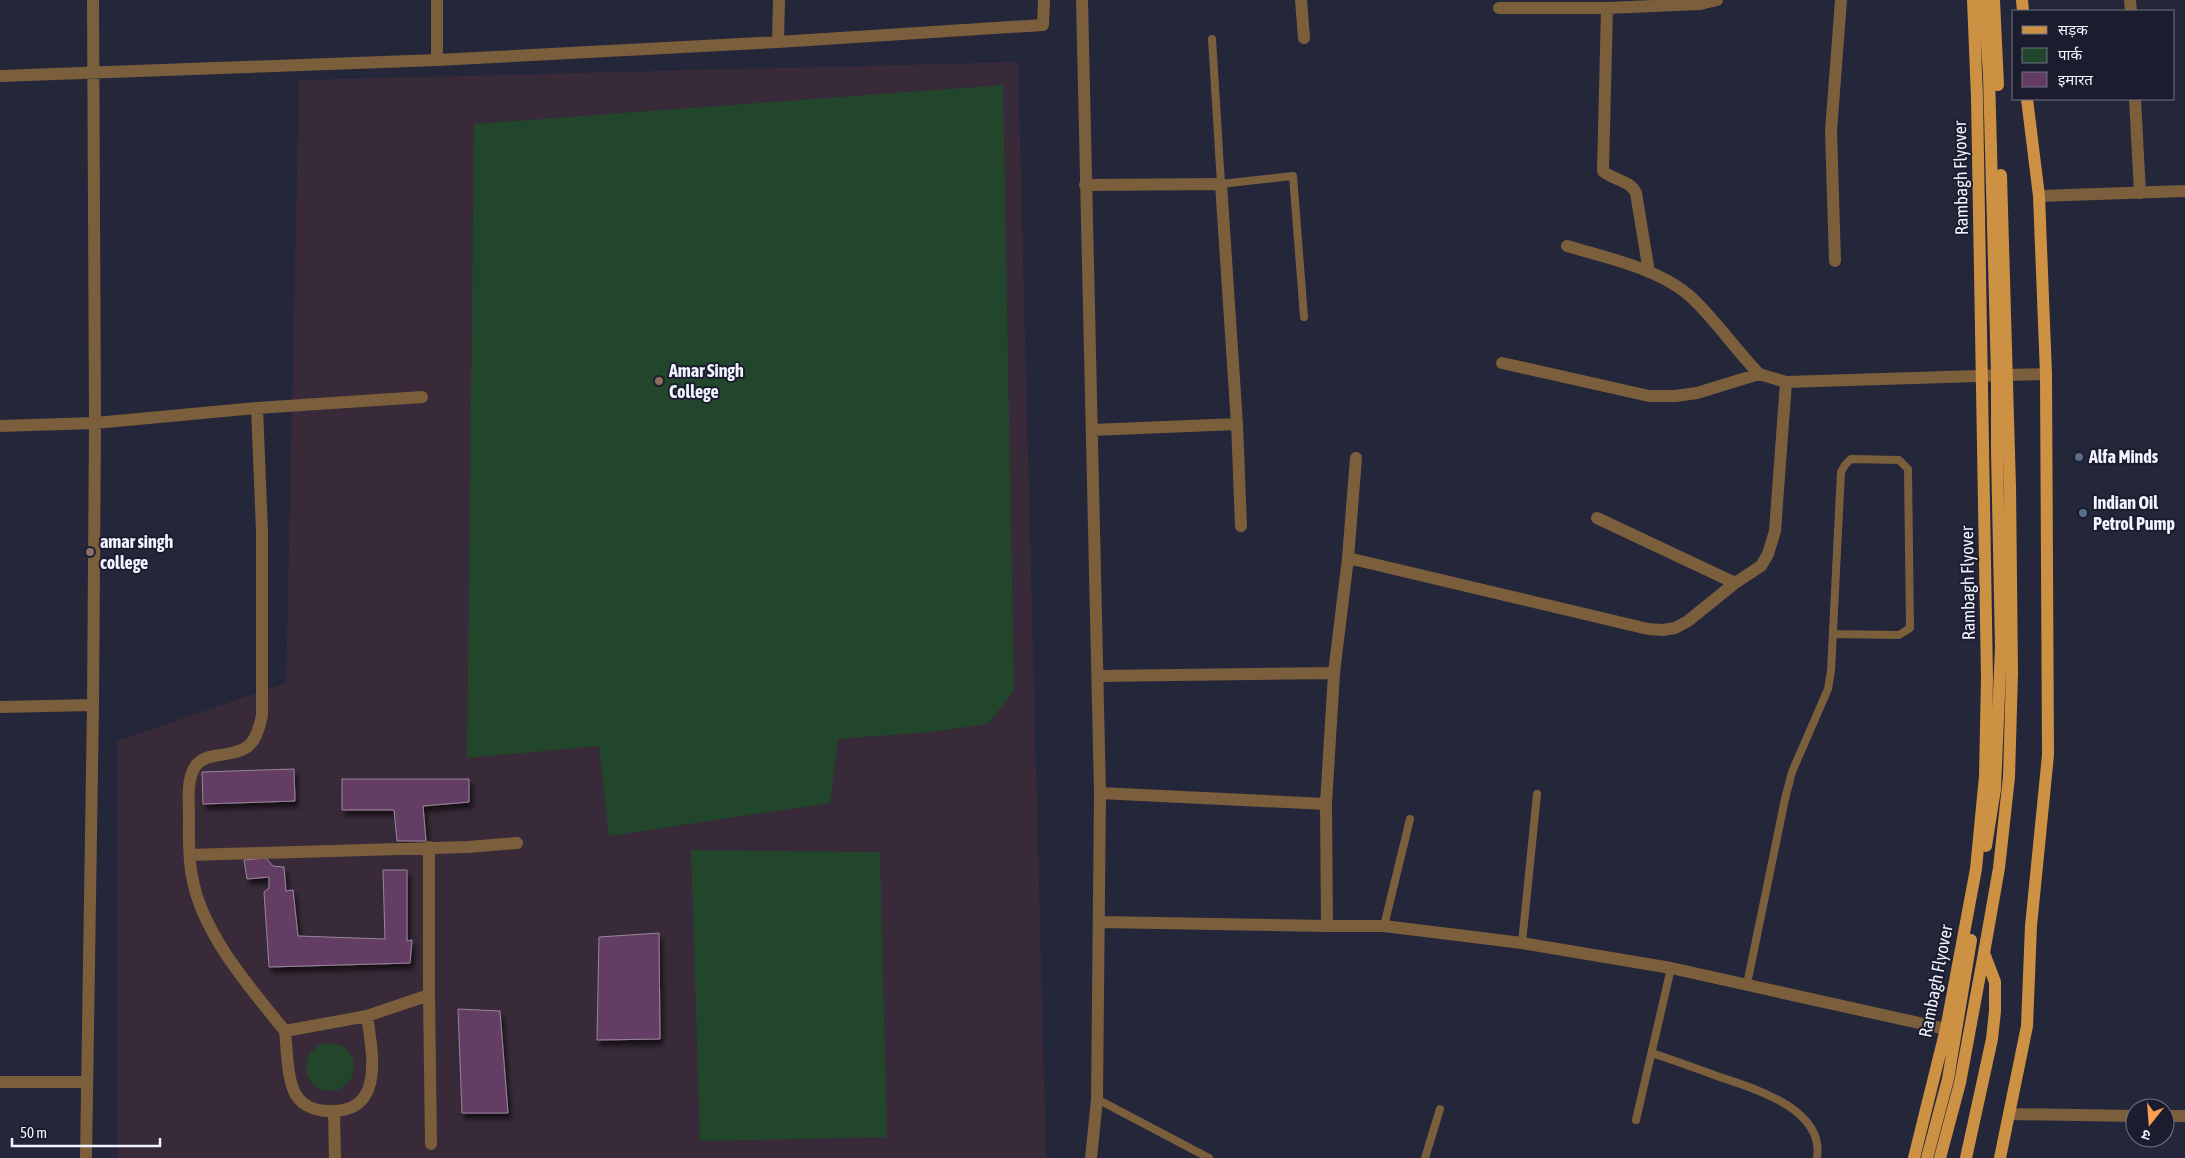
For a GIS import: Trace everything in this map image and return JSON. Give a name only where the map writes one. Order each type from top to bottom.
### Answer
[{"type":"main road","name":"Rambagh Flyover","points":[[1914,1158],[1946,1028],[1976,869],[1985,776],[1987,678],[1977,98],[1973,0]]},
{"type":"main road","points":[[1927,1158],[1948,1079],[1995,789],[2001,647],[1996,452],[1998,376],[1989,75],[1984,0]]},
{"type":"main road","points":[[1940,1158],[1960,1082],[1984,952],[1999,868],[2009,777],[2012,673],[2010,477],[1994,0]]},
{"type":"main road","points":[[2000,1158],[2027,1026],[2031,926],[2048,755],[2046,374],[2039,196],[2027,100]]},
{"type":"main road","points":[[1966,1158],[1992,1039],[1995,1011],[1995,982],[1984,952]]},
{"type":"street","points":[[86,1158],[95,423],[93,0]]},
{"type":"street","points":[[437,0],[437,60]]},
{"type":"street","points":[[778,42],[779,0]]},
{"type":"street","points":[[0,76],[437,60],[778,42],[1043,25],[1044,0]]},
{"type":"street","points":[[1082,0],[1100,793],[1097,1099],[1092,1158]]},
{"type":"street","points":[[1301,0],[1304,38]]},
{"type":"street","points":[[1500,8],[1606,8],[1700,4],[1717,0]]},
{"type":"street","points":[[1835,261],[1831,131],[1841,0]]},
{"type":"street","points":[[1606,8],[1603,171],[1610,177],[1633,187],[1636,193],[1649,272]]},
{"type":"street","points":[[2135,100],[2140,193]]},
{"type":"street","points":[[1085,185],[1221,184],[1242,526]]},
{"type":"street","points":[[2039,196],[2185,191]]},
{"type":"street","points":[[1567,246],[1649,272],[1692,298],[1759,374],[1786,382],[2046,374]]},
{"type":"street","points":[[1502,363],[1649,396],[1674,396],[1697,393],[1759,374]]},
{"type":"street","points":[[1348,558],[1648,629],[1663,630],[1675,628],[1688,621],[1735,583],[1761,566],[1773,543],[1786,382]]},
{"type":"street","points":[[0,426],[95,423],[257,408],[422,398]]},
{"type":"street","points":[[257,408],[262,531],[262,714],[259,731],[252,744],[242,751],[210,757],[199,762],[196,766],[188,790],[192,877],[201,907],[242,979],[284,1031],[291,1086],[295,1095],[302,1102],[312,1108],[334,1111],[356,1104],[364,1096],[373,1076],[374,1062],[367,1016]]},
{"type":"street","points":[[1092,430],[1237,424]]},
{"type":"street","points":[[1327,926],[1326,804],[1334,673],[1348,558],[1356,458]]},
{"type":"street","points":[[1596,518],[1735,583]]},
{"type":"street","points":[[1098,676],[1334,673]]},
{"type":"street","points":[[0,707],[93,705]]},
{"type":"street","points":[[1100,793],[1326,804]]},
{"type":"street","points":[[190,854],[468,847],[517,843]]},
{"type":"street","points":[[429,847],[431,1144]]},
{"type":"street","points":[[1100,922],[1384,926],[1522,943],[1671,968],[1946,1028]]},
{"type":"street","points":[[284,1031],[367,1016],[429,994]]},
{"type":"street","points":[[0,1082],[86,1082]]},
{"type":"street","points":[[334,1111],[335,1158]]},
{"type":"street","points":[[2008,1114],[2125,1116]]},
{"type":"lane","points":[[1212,39],[1221,184],[1293,176],[1304,317]]},
{"type":"lane","points":[[1747,984],[1784,799],[1792,772],[1828,690],[1834,634],[1842,472],[1845,465],[1852,459],[1899,460],[1908,469],[1910,628],[1899,635],[1834,634]]},
{"type":"lane","points":[[1522,943],[1536,794]]},
{"type":"lane","points":[[1384,926],[1410,819]]},
{"type":"lane","points":[[1636,1120],[1671,968]]},
{"type":"lane","points":[[1652,1053],[1774,1097],[1796,1112],[1812,1128],[1818,1149],[1817,1158]]},
{"type":"lane","points":[[1097,1099],[1210,1158]]},
{"type":"lane","points":[[1425,1158],[1440,1109]]},
{"type":"shaded area","name":"Amar Singh College","points":[[1018,62],[1046,1158],[118,1158],[117,741],[286,683],[299,80]]},
{"type":"green space","points":[[1003,85],[1014,691],[988,724],[931,732],[838,739],[830,803],[609,836],[599,746],[467,758],[474,124]]},
{"type":"green space","points":[[691,850],[880,852],[887,1137],[700,1141]]},
{"type":"green space","points":[[325,1043],[335,1043],[347,1050],[354,1062],[354,1072],[347,1084],[335,1091],[325,1091],[317,1087],[310,1080],[306,1072],[306,1062],[310,1054],[317,1047]]},
{"type":"building","points":[[294,769],[295,801],[203,804],[202,772]]},
{"type":"building","points":[[342,779],[469,779],[469,802],[423,806],[426,841],[397,841],[394,810],[342,810]]},
{"type":"building","points":[[266,858],[273,866],[284,867],[286,891],[293,890],[298,936],[385,939],[383,870],[407,870],[407,941],[412,940],[410,963],[269,967],[264,892],[269,888],[269,877],[247,879],[244,860]]},
{"type":"building","points":[[659,933],[660,1039],[597,1040],[599,937]]},
{"type":"building","points":[[458,1009],[500,1011],[508,1113],[462,1113]]},
{"type":"place","name":"Amar Singh College","points":[[659,381]]},
{"type":"place","name":"Alfa Minds","points":[[2079,457]]},
{"type":"place","name":"Indian Oil Petrol Pump","points":[[2083,513]]},
{"type":"place","name":"amar singh college","points":[[90,552]]}]
